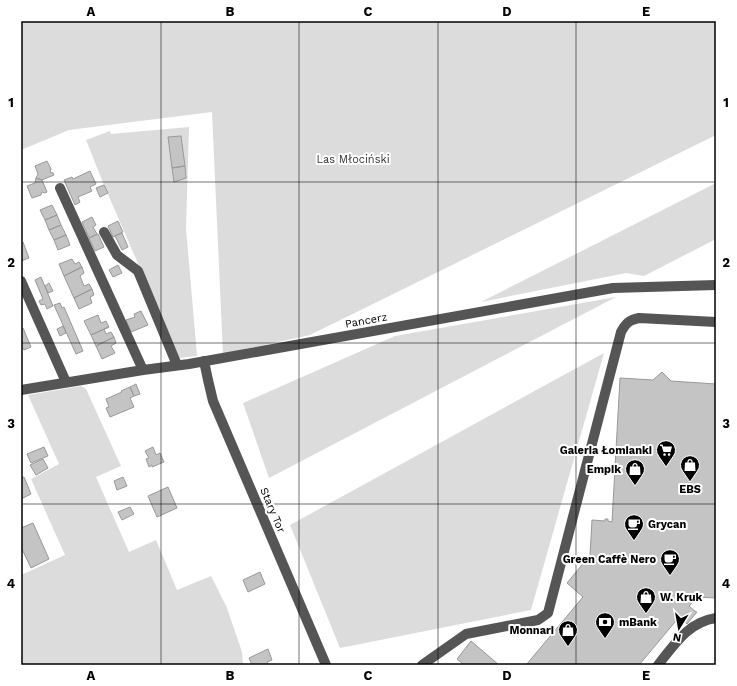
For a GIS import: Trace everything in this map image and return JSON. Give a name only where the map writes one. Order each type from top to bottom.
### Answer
[{"type":"street","points":[[60,188],[143,370]]},
{"type":"street","points":[[104,232],[117,255],[138,271],[176,365]]},
{"type":"street","points":[[21,281],[66,382]]},
{"type":"street","name":"Pancerz","points":[[21,390],[204,361],[613,288],[716,285]]},
{"type":"street","points":[[422,665],[466,634],[538,620],[548,613],[621,332],[625,324],[631,320],[639,318],[716,322]]},
{"type":"street","name":"Stary Tor","points":[[204,361],[213,401],[326,665]]},
{"type":"street","points":[[658,665],[686,631],[701,622],[716,618]]},
{"type":"green space","name":"Las Młociński","points":[[21,21],[716,21],[716,135],[310,335],[223,354],[212,112],[69,130],[21,150]]},
{"type":"green space","points":[[189,127],[186,228],[197,356],[179,358],[86,140],[110,131],[111,134]]},
{"type":"green space","points":[[716,183],[716,239],[644,276],[626,273],[481,302]]},
{"type":"green space","points":[[616,297],[269,478],[243,403],[395,336]]},
{"type":"green space","points":[[604,353],[531,610],[340,648],[290,525]]},
{"type":"green space","points":[[81,386],[86,389],[121,466],[96,477],[129,552],[156,540],[177,590],[211,576],[227,608],[242,652],[243,665],[21,665],[21,575],[65,555],[31,479],[59,464],[28,395]]},
{"type":"building","points":[[181,136],[185,166],[172,168],[168,137]]},
{"type":"building","points":[[47,161],[51,169],[50,172],[54,175],[42,180],[36,178],[38,174],[35,166]]},
{"type":"building","points":[[185,166],[186,178],[174,182],[172,168]]},
{"type":"building","points":[[90,171],[96,184],[90,187],[92,191],[78,197],[80,202],[75,205],[64,180],[72,177],[73,179]]},
{"type":"building","points":[[36,178],[42,180],[47,192],[42,192],[41,195],[32,198],[27,186],[35,183]]},
{"type":"building","points":[[104,185],[108,193],[100,197],[96,188]]},
{"type":"building","points":[[52,205],[57,215],[45,220],[40,210]]},
{"type":"building","points":[[57,215],[61,225],[49,230],[45,220]]},
{"type":"building","points":[[92,217],[96,225],[93,227],[97,234],[89,238],[82,222]]},
{"type":"building","points":[[118,221],[123,232],[113,237],[108,226]]},
{"type":"building","points":[[61,225],[66,235],[54,240],[49,230]]},
{"type":"building","points":[[122,233],[128,247],[122,250],[115,236]]},
{"type":"building","points":[[98,234],[104,247],[95,251],[89,238]]},
{"type":"building","points":[[66,235],[70,245],[58,250],[54,240]]},
{"type":"building","points":[[21,242],[23,242],[29,258],[21,261]]},
{"type":"building","points":[[72,259],[75,264],[79,262],[82,267],[64,276],[59,264]]},
{"type":"building","points":[[118,265],[122,273],[113,277],[109,270]]},
{"type":"building","points":[[82,267],[84,273],[80,276],[84,286],[89,284],[92,289],[74,298],[64,276]]},
{"type":"building","points":[[41,277],[53,306],[47,309],[45,304],[41,305],[39,301],[43,299],[35,280]]},
{"type":"building","points":[[49,283],[53,291],[48,293],[45,286]]},
{"type":"building","points":[[92,289],[94,295],[90,297],[92,303],[79,309],[74,298]]},
{"type":"building","points":[[60,303],[62,308],[64,307],[83,351],[76,354],[54,305]]},
{"type":"building","points":[[141,311],[148,325],[131,332],[126,320],[135,317],[134,314]]},
{"type":"building","points":[[98,315],[101,323],[106,321],[109,327],[91,335],[84,321]]},
{"type":"building","points":[[63,326],[66,333],[60,336],[57,329]]},
{"type":"building","points":[[23,328],[31,347],[24,350],[21,348],[21,329]]},
{"type":"building","points":[[104,329],[106,334],[111,332],[114,337],[96,346],[91,335]]},
{"type":"building","points":[[114,337],[116,343],[111,346],[115,353],[102,359],[96,346]]},
{"type":"building","name":"Galeria Łomianki","points":[[662,372],[671,381],[716,384],[716,598],[697,597],[689,606],[697,612],[687,624],[680,616],[639,665],[526,665],[583,597],[567,583],[590,555],[592,520],[605,521],[605,519],[608,519],[608,521],[612,522],[620,378],[653,380]]},
{"type":"building","points":[[136,384],[140,394],[134,396],[130,387]]},
{"type":"building","points":[[130,387],[134,396],[130,398],[134,407],[110,417],[106,408],[109,407],[106,399]]},
{"type":"building","points":[[44,447],[48,456],[31,463],[27,454]]},
{"type":"building","points":[[153,447],[156,455],[160,453],[164,462],[149,467],[146,459],[149,458],[145,451]]},
{"type":"building","points":[[43,459],[48,468],[36,475],[30,465]]},
{"type":"building","points":[[24,477],[31,494],[21,499],[21,478]]},
{"type":"building","points":[[123,477],[127,486],[117,490],[114,481]]},
{"type":"building","points":[[168,487],[177,508],[157,517],[148,496]]},
{"type":"building","points":[[130,507],[134,514],[122,520],[118,512]]},
{"type":"building","points":[[33,523],[49,559],[31,568],[21,547],[21,528]]},
{"type":"building","points":[[260,572],[265,584],[248,592],[243,580]]},
{"type":"building","points":[[471,641],[499,665],[462,665],[463,664],[457,659]]},
{"type":"building","points":[[268,649],[272,660],[267,662],[269,665],[252,665],[249,658]]},
{"type":"place","name":"Galeria Łomianki","points":[[666,467]]},
{"type":"place","name":"EBS","points":[[690,482]]},
{"type":"place","name":"Empik","points":[[635,486]]},
{"type":"place","name":"Grycan","points":[[634,541]]},
{"type":"place","name":"Green Caffè Nero","points":[[670,576]]},
{"type":"place","name":"W. Kruk","points":[[646,614]]},
{"type":"place","name":"mBank","points":[[605,639]]},
{"type":"place","name":"Monnari","points":[[568,647]]}]
